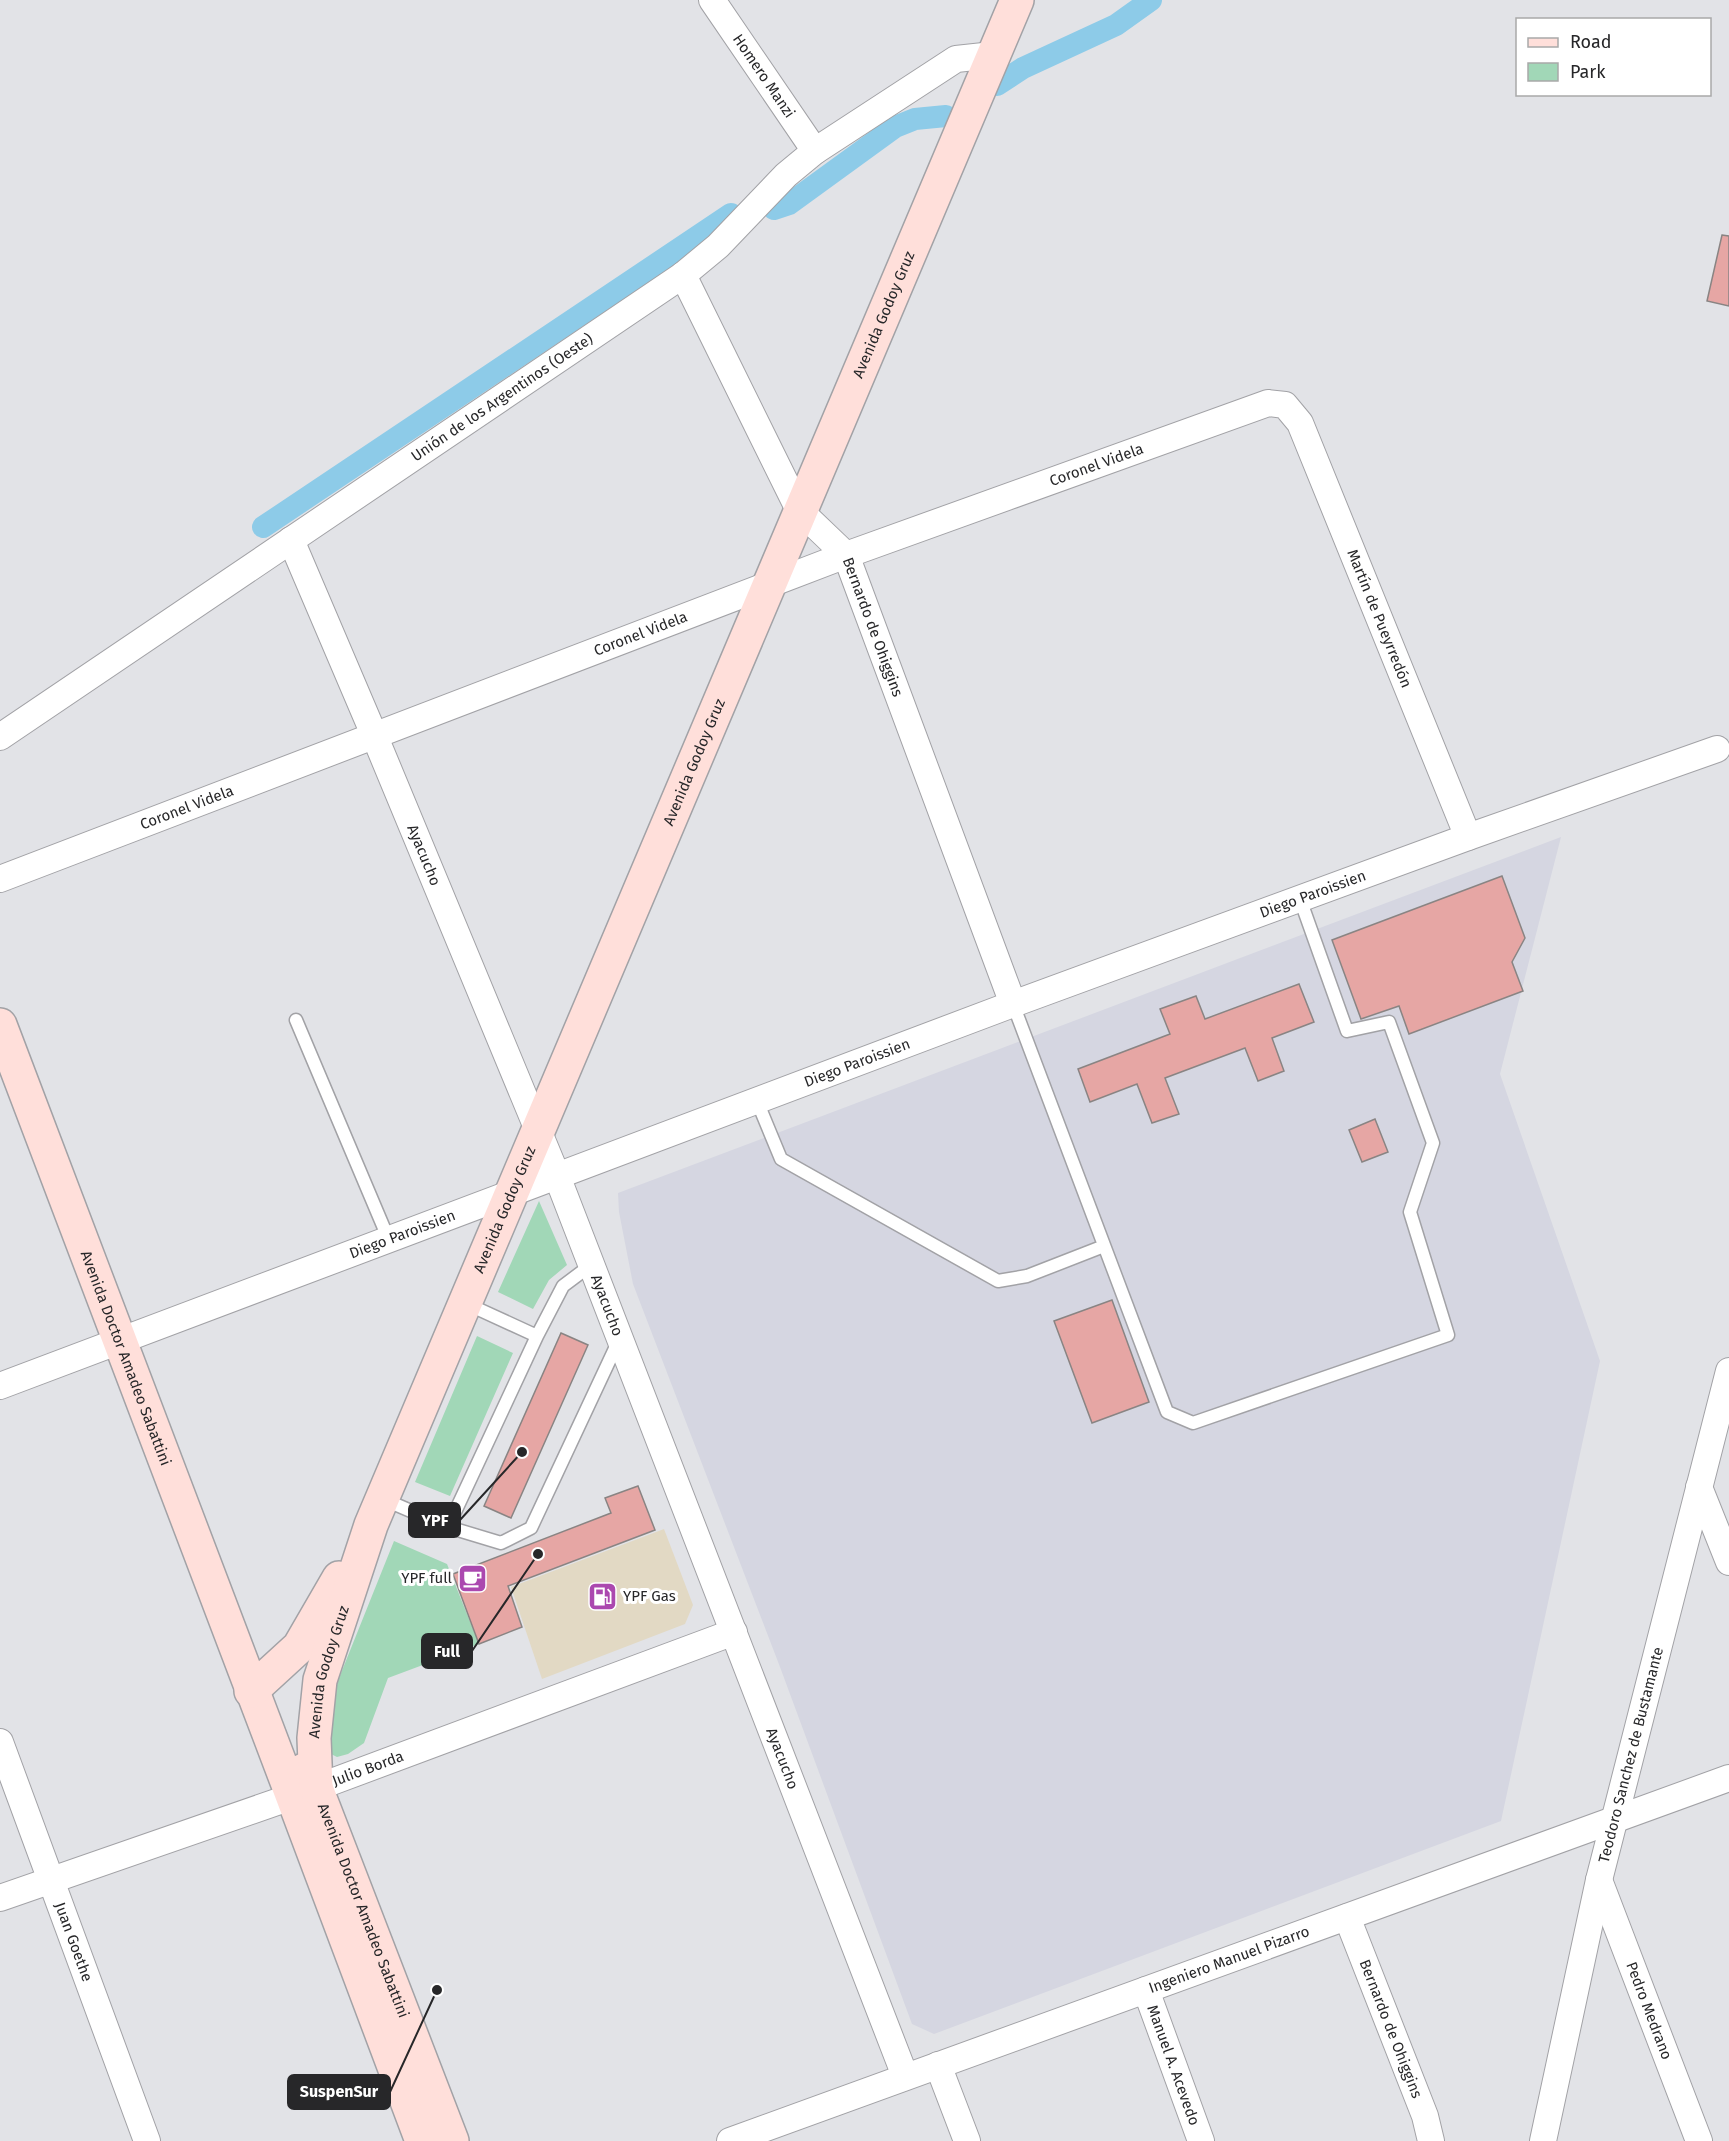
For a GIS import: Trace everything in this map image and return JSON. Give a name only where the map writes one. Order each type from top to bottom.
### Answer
[{"type":"main road","name":"Avenida Godoy Gruz","points":[[305,1792],[320,1680],[376,1512],[766,587],[1017,0]]},
{"type":"main road","name":"Avenida Doctor Amadeo Sabattini","points":[[0,1025],[251,1691],[305,1792],[452,2141]]},
{"type":"main road","name":"Avenida Godoy Gruz","points":[[251,1691],[299,1647],[376,1512]]},
{"type":"main road","name":"Avenida Doctor Amadeo Sabattini","points":[[305,1792],[422,2141]]},
{"type":"street","name":"Homero Manzi","points":[[712,0],[815,151]]},
{"type":"street","name":"Unión de los Argentinos (Oeste)","points":[[0,738],[683,274],[717,246],[786,175],[815,151],[956,59],[993,55]]},
{"type":"street","name":"Bernardo de Ohiggins","points":[[683,274],[799,510],[846,555],[1013,1004]]},
{"type":"street","name":"Coronel Videla","points":[[0,879],[846,555],[1268,403],[1285,405]]},
{"type":"street","name":"Martín de Pueyrredón","points":[[1285,405],[1300,423],[1468,837]]},
{"type":"street","name":"Ayacucho","points":[[291,540],[557,1176],[905,2076]]},
{"type":"street","name":"Diego Paroissien","points":[[0,1386],[1013,1004],[1468,837],[1717,749]]},
{"type":"street","name":"Teodoro Sanchez de Bustamante","points":[[1543,2141],[1599,1880],[1729,1371]]},
{"type":"street","points":[[1700,1487],[1729,1562]]},
{"type":"street","name":"Julio Borda","points":[[0,1898],[305,1792],[734,1632]]},
{"type":"street","name":"Juan Goethe","points":[[0,1742],[147,2141]]},
{"type":"street","name":"Ingeniero Manuel Pizarro","points":[[730,2141],[1729,1778]]},
{"type":"street","name":"Pedro Medrano","points":[[1599,1880],[1699,2141]]},
{"type":"street","name":"Bernardo de Ohiggins","points":[[1347,1917],[1425,2116],[1431,2141]]},
{"type":"street","name":"Manuel A. Acevedo","points":[[1146,1990],[1201,2141]]},
{"type":"street","points":[[939,2065],[967,2141]]},
{"type":"lane","points":[[1013,1004],[1167,1412],[1193,1423],[1448,1335],[1410,1212],[1433,1143],[1389,1022],[1347,1031],[1300,899]]},
{"type":"lane","points":[[296,1020],[389,1240]]},
{"type":"lane","points":[[757,1101],[781,1159],[998,1281],[1027,1276],[1104,1246]]},
{"type":"lane","points":[[448,1527],[562,1286],[591,1265]]},
{"type":"lane","points":[[465,1303],[537,1336]]},
{"type":"lane","points":[[376,1512],[448,1527],[501,1542],[531,1528],[620,1339]]},
{"type":"shaded area","points":[[1561,837],[1500,1074],[1600,1361],[1501,1821],[934,2034],[912,2024],[780,1667],[633,1284],[619,1212],[618,1193]]},
{"type":"shaded area","name":"YPF Gas","points":[[664,1529],[693,1605],[685,1624],[542,1679],[511,1587]]},
{"type":"green space","points":[[539,1201],[567,1265],[549,1280],[533,1309],[498,1292]]},
{"type":"green space","points":[[477,1336],[513,1353],[450,1496],[415,1482]]},
{"type":"green space","points":[[394,1541],[447,1564],[479,1644],[388,1678],[364,1743],[348,1754],[337,1757],[327,1752],[331,1698]]},
{"type":"building","points":[[1722,235],[1729,236],[1729,306],[1707,301]]},
{"type":"building","points":[[1502,876],[1525,938],[1512,962],[1523,991],[1409,1034],[1399,1006],[1361,1019],[1332,940]]},
{"type":"building","points":[[1299,984],[1314,1022],[1272,1038],[1284,1071],[1258,1081],[1245,1048],[1165,1078],[1179,1114],[1152,1123],[1137,1084],[1090,1102],[1078,1069],[1170,1034],[1160,1009],[1196,996],[1205,1019]]},
{"type":"building","points":[[1375,1119],[1388,1152],[1362,1162],[1349,1130]]},
{"type":"building","points":[[1112,1300],[1149,1402],[1092,1423],[1054,1321]]},
{"type":"building","points":[[561,1333],[588,1345],[511,1518],[484,1506]]},
{"type":"building","points":[[638,1486],[655,1530],[508,1586],[522,1627],[479,1644],[453,1574],[611,1513],[605,1498]]},
{"type":"waterway","points":[[997,85],[1023,68],[1116,25],[1151,0]]},
{"type":"waterway","points":[[774,209],[789,204],[895,127],[915,119],[946,116]]},
{"type":"waterway","points":[[263,527],[731,214]]},
{"type":"place","name":"YPF","points":[[522,1452]]},
{"type":"place","name":"Full","points":[[538,1554]]},
{"type":"place","name":"YPF full","points":[[473,1578]]},
{"type":"place","name":"YPF Gas","points":[[602,1596]]},
{"type":"place","name":"SuspenSur","points":[[437,1990]]}]
